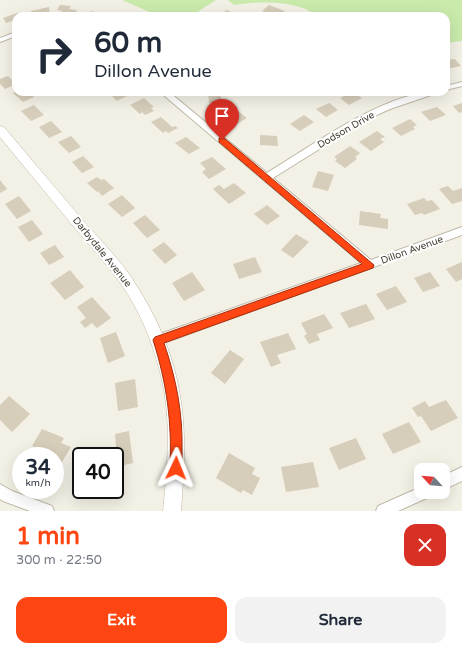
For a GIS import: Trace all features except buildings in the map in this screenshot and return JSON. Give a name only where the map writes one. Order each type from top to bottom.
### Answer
[{"type":"street","points":[[0,40],[12,36]]},
{"type":"street","points":[[450,87],[462,84]]},
{"type":"street","points":[[171,96],[370,265]]},
{"type":"street","name":"Dodson Drive","points":[[266,178],[363,118],[387,107],[419,96]]},
{"type":"street","name":"Darbydale Avenue","points":[[0,130],[126,280],[141,303],[158,340],[168,370],[174,404],[177,441],[172,511]]},
{"type":"street","name":"Dillon Avenue","points":[[158,340],[462,232]]},
{"type":"street","points":[[450,480],[462,474]]},
{"type":"street","points":[[0,491],[15,499],[47,511]]},
{"type":"street","points":[[384,511],[414,497]]},
{"type":"green space","points":[[122,0],[216,0],[197,12],[150,12]]},
{"type":"green space","points":[[228,0],[462,0],[462,41],[450,42],[450,12],[310,12],[289,4],[254,3],[234,5]]},
{"type":"route","points":[[176,468],[177,441],[174,404],[168,370],[158,340],[370,265],[222,140]]}]
